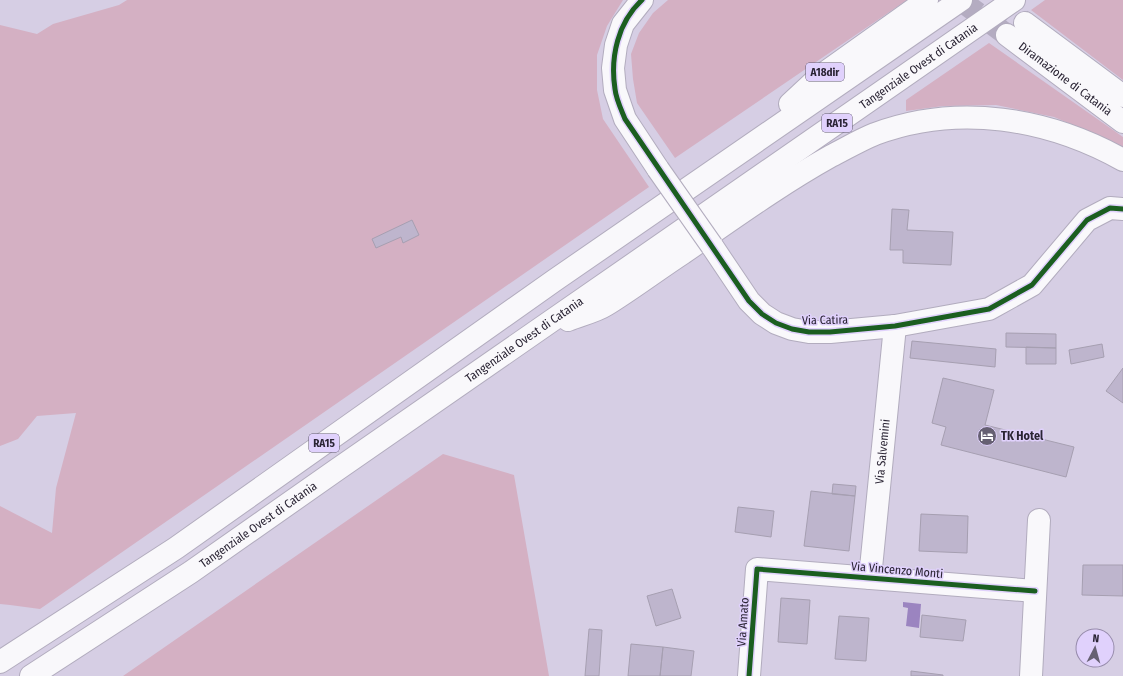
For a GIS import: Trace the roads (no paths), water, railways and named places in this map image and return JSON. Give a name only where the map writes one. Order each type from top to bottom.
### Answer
[{"type":"main road","name":"Via Catira","points":[[642,0],[624,24],[616,45],[613,68],[615,90],[625,119],[748,301],[762,314],[776,323],[792,329],[809,332],[830,332],[895,326],[989,309],[1032,285],[1087,220],[1110,208],[1123,209]]},
{"type":"main road","name":"A18dir","points":[[733,157],[819,77],[927,0]]},
{"type":"main road","name":"RA15","points":[[0,662],[176,548],[555,280],[961,0]]},
{"type":"main road","name":"Tangenziale Ovest di Catania","points":[[31,676],[191,572],[347,462],[534,334],[1014,0]]},
{"type":"main road","name":"Diramazione di Catania","points":[[1025,23],[1123,96]]},
{"type":"main road","name":"Diramazione di Catania","points":[[1008,35],[1122,121]]},
{"type":"main road","points":[[534,334],[604,306],[782,186],[816,165],[874,134],[899,126],[946,118],[992,118],[1013,120],[1038,125],[1062,133],[1092,144],[1123,160]]},
{"type":"main road","name":"Via Salvemini","points":[[870,578],[895,326]]},
{"type":"main road","points":[[1031,676],[1039,520]]},
{"type":"main road","name":"Via Vincenzo Monti","points":[[757,569],[1035,591]]},
{"type":"main road","name":"Via Amato","points":[[750,676],[757,569]]},
{"type":"tunnel","points":[[960,0],[1007,35]]},
{"type":"tunnel","points":[[994,0],[1025,23]]},
{"type":"place","name":"TK Hotel","points":[[987,436]]}]
